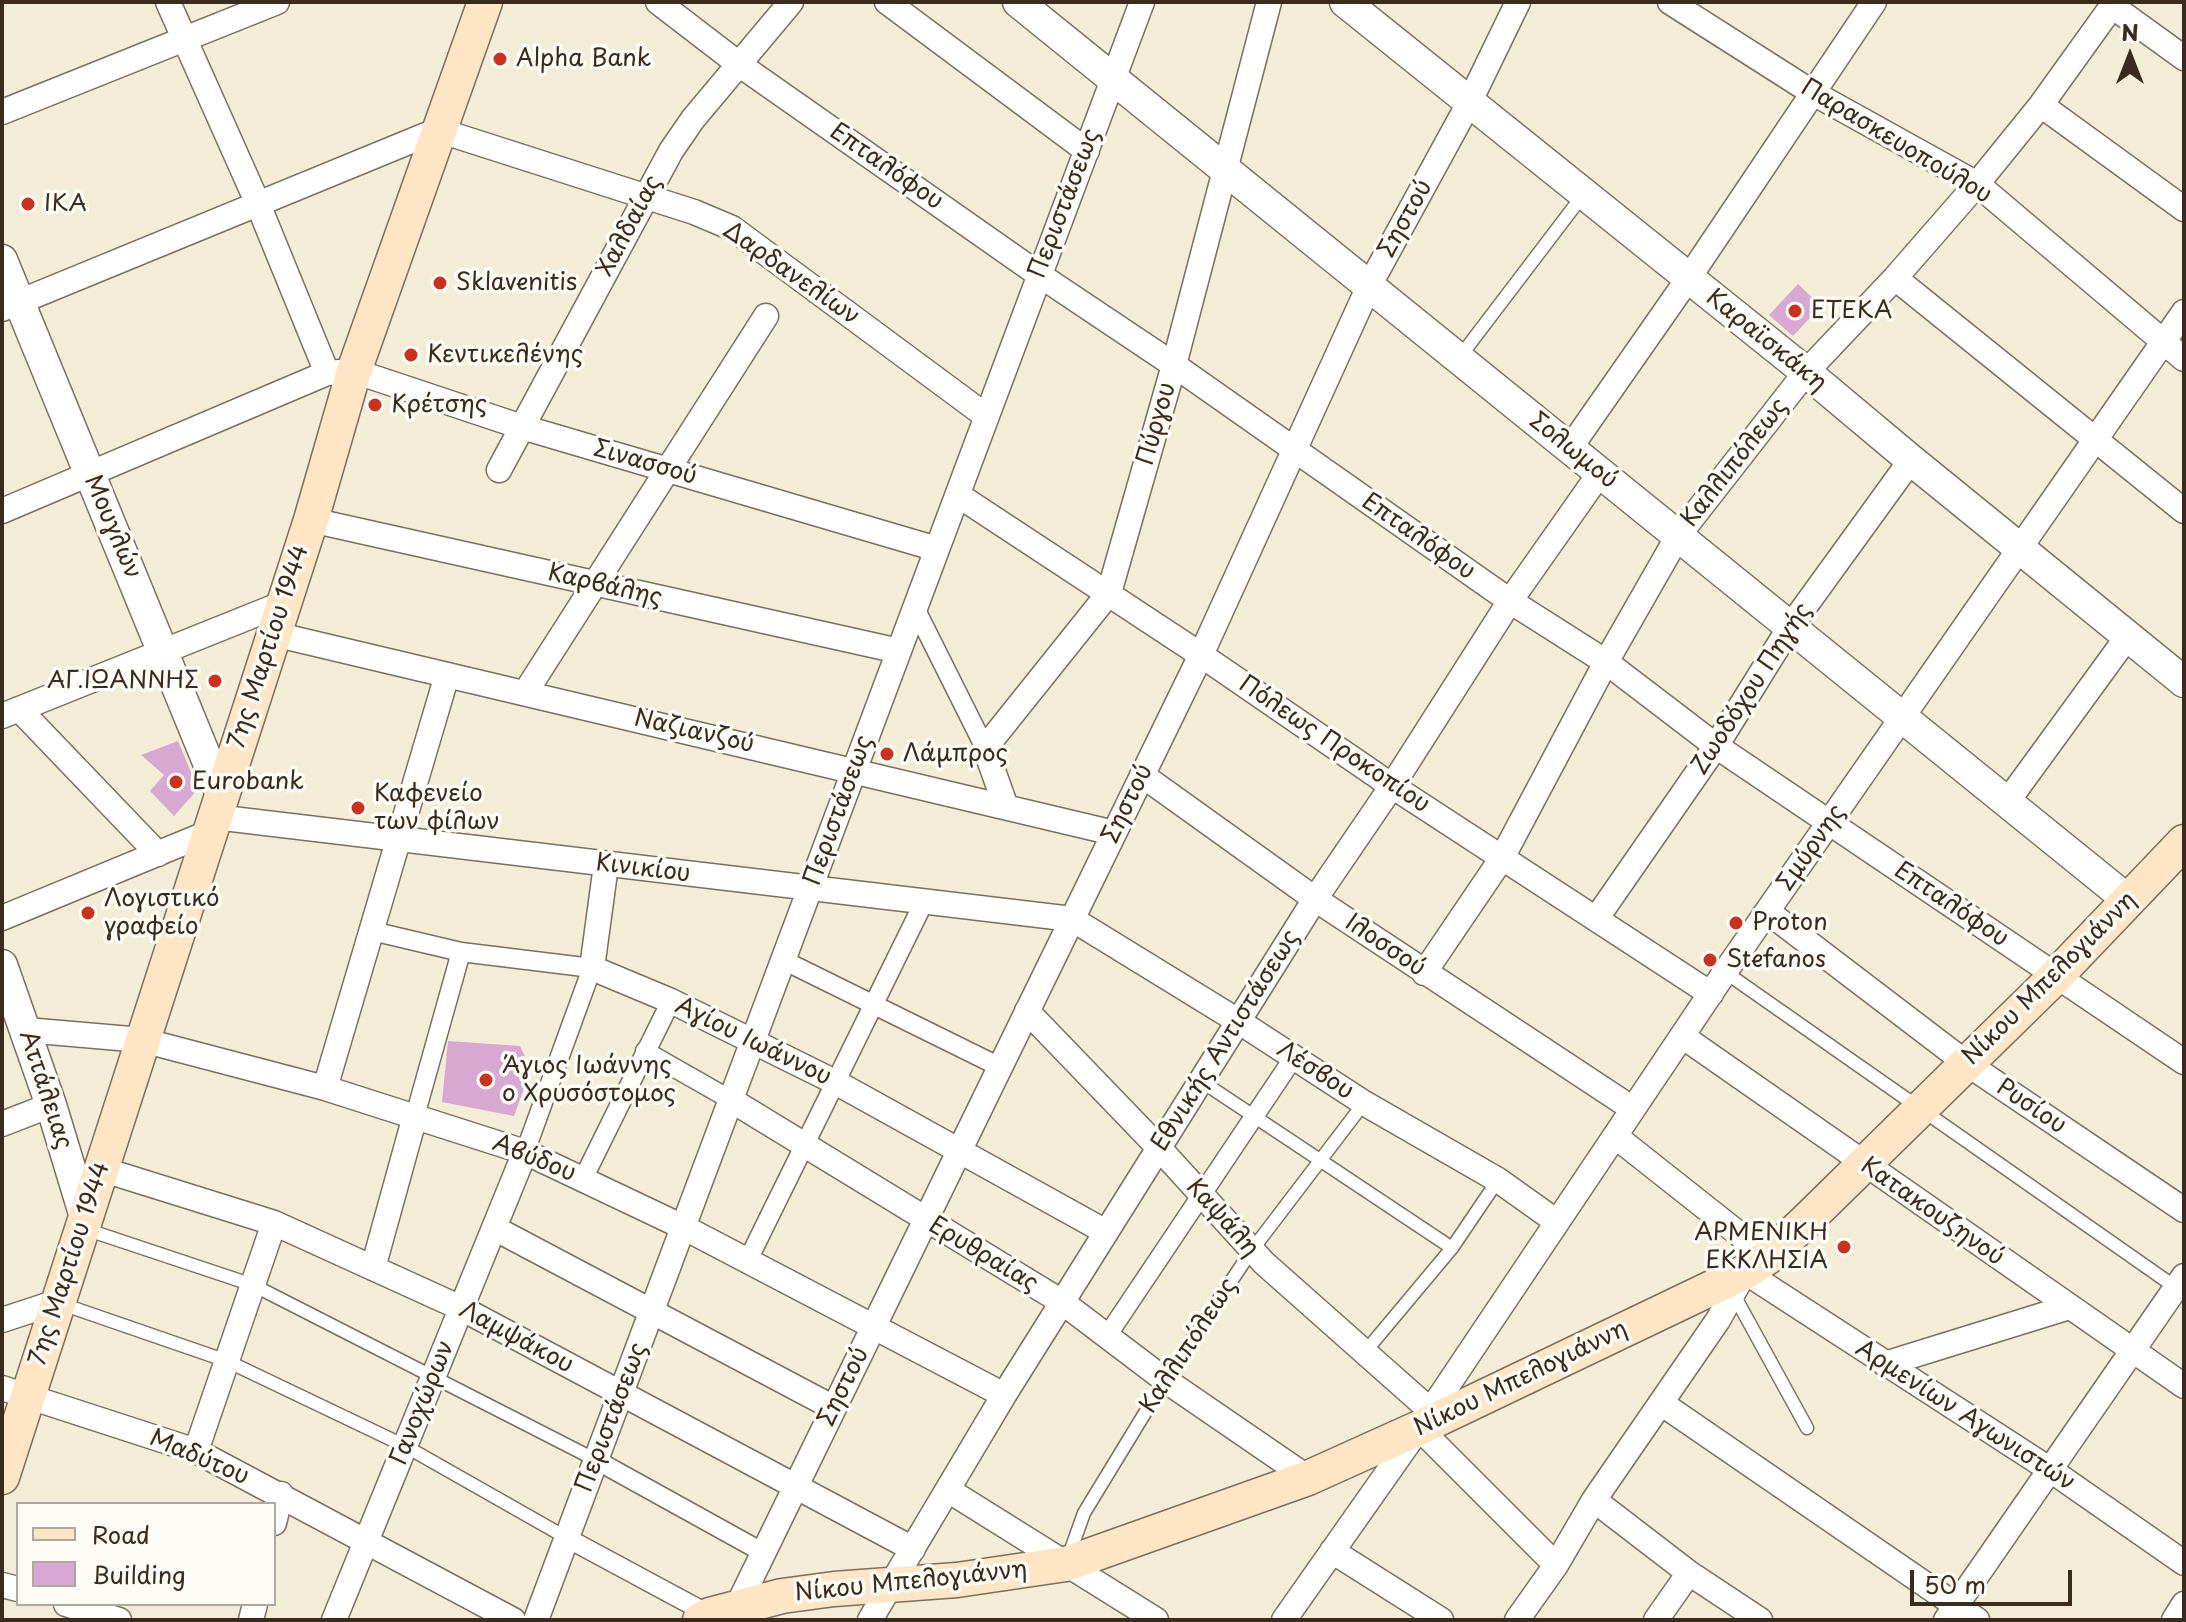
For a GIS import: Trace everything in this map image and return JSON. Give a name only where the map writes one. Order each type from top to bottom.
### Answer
[{"type":"main road","name":"7ης Μαρτίου 1944","points":[[2,1477],[15,1392],[57,1302],[311,520],[340,372],[438,130],[485,2]]},
{"type":"main road","name":"Νίκου Μπελογιάννη","points":[[726,1614],[782,1596],[957,1580],[1066,1564],[1308,1478],[1425,1419],[1749,1275],[2056,976],[2184,842]]},
{"type":"street","points":[[2,511],[340,372],[258,204],[168,2]]},
{"type":"street","points":[[2,112],[277,2]]},
{"type":"street","name":"Επταλόφου","points":[[658,2],[740,65],[1038,274],[1174,365],[1510,601],[1606,662],[1716,746],[2056,976],[2181,1055]]},
{"type":"street","name":"Χαλδαίας","points":[[499,470],[671,151],[693,119],[791,2]]},
{"type":"street","points":[[887,2],[1087,151]]},
{"type":"street","name":"Σολωμού","points":[[1018,2],[2128,900]]},
{"type":"street","name":"Περιστάσεως","points":[[536,1620],[1142,2]]},
{"type":"street","name":"Πύργου","points":[[985,748],[1109,593],[1174,365],[1269,2]]},
{"type":"street","name":"Καραϊσκάκη","points":[[1345,2],[1806,372],[2184,682]]},
{"type":"street","name":"Σηστού","points":[[726,1614],[764,1553],[1201,655],[1369,286],[1469,103],[1518,2]]},
{"type":"street","name":"Παρασκευοπούλου","points":[[1670,2],[1813,93],[1977,184],[2184,359]]},
{"type":"street","points":[[1570,448],[1874,2]]},
{"type":"street","points":[[2114,4],[2184,58]]},
{"type":"street","name":"Καλλιπόλεως","points":[[1424,973],[1502,858],[1606,662],[1678,536],[1806,372],[1895,278],[1977,184],[2041,105],[2114,4]]},
{"type":"street","points":[[2041,105],[2184,209]]},
{"type":"street","points":[[11,306],[438,130]]},
{"type":"street","name":"Δαρδανελίων","points":[[438,130],[694,212],[732,228],[986,416]]},
{"type":"street","name":"Μουγλών","points":[[2,260],[11,306],[91,475],[164,651],[215,815]]},
{"type":"street","points":[[1895,278],[2184,511]]},
{"type":"street","name":"Σμύρνης","points":[[1284,1620],[1425,1419],[1725,972],[2184,312]]},
{"type":"street","points":[[525,693],[766,316]]},
{"type":"street","name":"Σινασσού","points":[[340,372],[937,549]]},
{"type":"street","name":"Ζωοδόχου Πηγής","points":[[1596,919],[1716,746],[1790,627],[1911,460]]},
{"type":"street","name":"Εθνικής Αντιστάσεως","points":[[870,1620],[1004,1395],[1315,899],[1392,786],[1510,601],[1600,473]]},
{"type":"street","name":"Πόλεως Προκοπίου","points":[[958,495],[1109,593],[1392,786],[1711,994]]},
{"type":"street","name":"Καρβάλης","points":[[311,520],[899,651]]},
{"type":"street","points":[[915,608],[985,748],[1006,807]]},
{"type":"street","points":[[158,854],[11,713],[164,651],[279,618]]},
{"type":"street","name":"Ναζιανζού","points":[[279,618],[447,675],[1114,833]]},
{"type":"street","points":[[2007,802],[2128,636]]},
{"type":"street","points":[[325,1088],[447,675]]},
{"type":"street","name":"Ιλοσσού","points":[[1142,775],[1315,899],[1633,1109]]},
{"type":"street","points":[[2,918],[158,854],[215,815]]},
{"type":"street","name":"Κινικίου","points":[[215,815],[399,840],[1072,919]]},
{"type":"street","name":"Γανοχώρων","points":[[334,1620],[525,1152],[592,968],[606,865]]},
{"type":"street","points":[[748,1260],[924,902]]},
{"type":"street","name":"Ρυσίου","points":[[1768,912],[1966,1063],[2184,1210]]},
{"type":"street","name":"Λέσβου","points":[[1072,919],[1364,1103],[1498,1180],[1557,1222]]},
{"type":"street","name":"Αγίου Ιωάννου","points":[[372,931],[461,952],[592,968],[671,1001],[837,1083],[1106,1232]]},
{"type":"street","points":[[373,1268],[461,952]]},
{"type":"street","points":[[783,960],[1000,1067]]},
{"type":"street","name":"Αττάλειας","points":[[2,965],[51,1105],[84,1222]]},
{"type":"street","points":[[583,1179],[671,1001]]},
{"type":"street","name":"Καψάλη","points":[[1027,1011],[1252,1250],[1365,1352],[1556,1565]]},
{"type":"street","name":"Αβύδου","points":[[26,1030],[142,1040],[325,1088],[525,1152],[683,1227],[1004,1395]]},
{"type":"street","name":"Κατακουζηνού","points":[[1682,1036],[2184,1386]]},
{"type":"street","name":"Ερυθραίας","points":[[645,1051],[806,1145],[1062,1302],[1165,1380],[1308,1478]]},
{"type":"street","points":[[1107,1336],[1294,1057]]},
{"type":"street","points":[[2,1124],[51,1105]]},
{"type":"street","name":"Αρμενίων Αγωνιστών","points":[[1615,1136],[1749,1275],[2049,1469],[2184,1563]]},
{"type":"street","name":"Λαμψάκου","points":[[101,1169],[274,1223],[461,1308],[913,1549]]},
{"type":"street","points":[[196,1451],[274,1223]]},
{"type":"street","points":[[494,1228],[834,1408]]},
{"type":"street","points":[[1517,1620],[1556,1565],[1594,1500],[1749,1275]]},
{"type":"street","points":[[1951,1613],[2131,1351],[2181,1286]]},
{"type":"street","points":[[2,1320],[57,1302]]},
{"type":"street","points":[[1885,1364],[2069,1307]]},
{"type":"street","name":"Μαδύτου","points":[[15,1392],[196,1451],[513,1620]]},
{"type":"street","points":[[1661,1403],[1951,1613],[1977,1620]]},
{"type":"street","points":[[596,1460],[764,1553]]},
{"type":"street","points":[[948,1490],[1156,1620]]},
{"type":"street","points":[[276,1515],[281,1494]]},
{"type":"street","points":[[1594,1500],[1689,1573],[1760,1620]]},
{"type":"street","points":[[567,1538],[726,1614]]},
{"type":"street","points":[[1332,1551],[1441,1620]]},
{"type":"street","points":[[1656,1620],[1689,1573]]},
{"type":"street","points":[[2174,1620],[2184,1604]]},
{"type":"street","points":[[73,1606],[119,1620]]},
{"type":"lane","points":[[1459,358],[1583,194]]},
{"type":"lane","points":[[1725,972],[1919,1110],[2181,1286]]},
{"type":"lane","points":[[1201,1081],[1452,1248]]},
{"type":"lane","name":"Καλλιπόλεως","points":[[1066,1564],[1084,1513],[1165,1380],[1252,1250],[1364,1103]]},
{"type":"lane","points":[[1365,1352],[1452,1248],[1498,1180]]},
{"type":"lane","points":[[84,1222],[253,1285],[596,1460]]},
{"type":"lane","points":[[1749,1275],[1807,1428]]},
{"type":"lane","points":[[57,1302],[227,1361],[405,1446],[567,1538]]},
{"type":"building","name":"ΕΤΕΚΑ","points":[[1798,284],[1821,306],[1793,336],[1769,315]]},
{"type":"building","name":"Eurobank","points":[[178,741],[198,789],[174,816],[150,791],[164,775],[141,755]]},
{"type":"building","name":"Άγιος Ιωάννης ο Χρυσόστομος","points":[[448,1041],[520,1046],[531,1069],[514,1116],[442,1102]]},
{"type":"place","name":"Alpha Bank","points":[[500,59]]},
{"type":"place","name":"ΙΚΑ","points":[[28,204]]},
{"type":"place","name":"Sklavenitis","points":[[440,283]]},
{"type":"place","name":"ΕΤΕΚΑ","points":[[1795,311]]},
{"type":"place","name":"Κεντικελένης","points":[[411,355]]},
{"type":"place","name":"Κρέτσης","points":[[375,405]]},
{"type":"place","name":"ΑΓ.ΙΩΑΝΝΗΣ","points":[[215,681]]},
{"type":"place","name":"Λάμπρος","points":[[887,754]]},
{"type":"place","name":"Eurobank","points":[[176,782]]},
{"type":"place","name":"Καφενείο των φίλων","points":[[358,808]]},
{"type":"place","name":"Λογιστικό γραφείο","points":[[88,913]]},
{"type":"place","name":"Proton","points":[[1736,923]]},
{"type":"place","name":"Stefanos","points":[[1710,960]]},
{"type":"place","name":"Άγιος Ιωάννης ο Χρυσόστομος","points":[[486,1080]]},
{"type":"place","name":"ΑΡΜΕΝΙΚΗ ΕΚΚΛΗΣΙΑ","points":[[1844,1247]]}]
